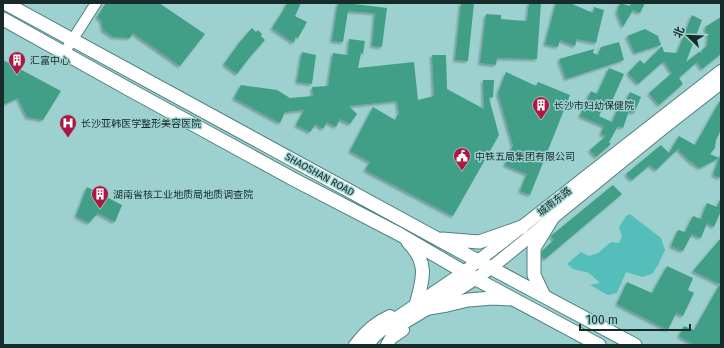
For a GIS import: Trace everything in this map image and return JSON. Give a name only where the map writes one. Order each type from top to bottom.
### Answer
[{"type":"main road","name":"SHAOSHAN ROAD","points":[[5,3],[635,345]]},
{"type":"main road","name":"SHAOSHAN ROAD","points":[[3,19],[293,179],[399,234],[476,279],[599,345]]},
{"type":"main road","name":"城南东路","points":[[420,308],[721,71]]},
{"type":"main road","name":"城南东路","points":[[386,330],[420,308],[476,279],[491,268],[721,83]]},
{"type":"main road","points":[[544,296],[534,275],[534,248],[553,217]]},
{"type":"main road","points":[[438,239],[480,242],[522,227]]},
{"type":"main road","points":[[387,345],[391,338],[405,329],[420,308],[421,284],[423,276],[420,260],[412,247],[399,234]]},
{"type":"main road","points":[[355,345],[359,339],[372,327],[388,316],[420,308],[473,299],[508,298],[515,300]]},
{"type":"main road","points":[[368,345],[374,337],[386,330]]},
{"type":"main road","points":[[375,345],[386,330]]},
{"type":"street","points":[[64,53],[96,3]]},
{"type":"water","points":[[630,214],[661,238],[665,250],[652,274],[642,277],[626,272],[617,293],[608,295],[590,285],[600,283],[589,273],[573,269],[567,264],[581,252],[589,256],[598,253],[611,242],[619,243],[622,236],[619,227],[626,216]]},
{"type":"building","points":[[106,3],[159,3],[205,34],[180,66],[133,33],[130,38],[113,37],[103,30],[101,20],[97,17]]},
{"type":"building","points":[[287,3],[301,3],[295,16],[307,22],[298,38],[295,37],[294,43],[272,28]]},
{"type":"building","points":[[338,3],[387,8],[382,47],[372,46],[375,13],[348,11],[343,42],[332,41]]},
{"type":"building","points":[[461,3],[474,3],[468,61],[455,60]]},
{"type":"building","points":[[529,3],[541,3],[537,59],[497,58],[496,65],[480,63],[486,14],[501,15],[501,19],[527,21]]},
{"type":"building","points":[[556,3],[570,3],[593,13],[594,7],[604,10],[596,43],[577,39],[575,46],[560,40],[558,47],[545,44]]},
{"type":"building","points":[[620,3],[630,6],[631,3],[645,3],[640,13],[633,10],[623,27],[617,12]]},
{"type":"building","points":[[692,15],[702,20],[686,62],[707,46],[708,37],[705,27],[721,17],[721,54],[702,69],[697,62],[679,78],[683,84],[659,105],[649,93],[672,73],[664,61],[638,84],[628,73],[640,60],[644,64],[662,46],[664,52],[677,53]]},
{"type":"building","points":[[252,28],[256,32],[258,30],[265,40],[237,74],[224,64]]},
{"type":"building","points":[[645,29],[658,36],[661,45],[635,53],[627,36]]},
{"type":"building","points":[[349,39],[365,41],[363,54],[361,53],[358,68],[414,62],[418,100],[434,96],[432,55],[446,55],[447,89],[484,109],[483,80],[494,80],[493,97],[489,98],[499,135],[453,216],[365,170],[370,162],[350,151],[373,107],[395,120],[399,113],[397,101],[349,106],[357,114],[350,124],[340,119],[336,127],[327,122],[323,129],[316,124],[310,132],[296,125],[304,110],[285,112],[280,123],[234,98],[241,85],[277,90],[290,98],[313,96],[312,87],[328,86],[333,53],[348,55]]},
{"type":"building","points":[[619,42],[624,60],[566,79],[559,59],[594,49],[593,53],[598,55],[601,47]]},
{"type":"building","points":[[302,52],[316,55],[312,84],[297,82]]},
{"type":"building","name":"汇富中心","points":[[3,60],[61,91],[43,120],[27,117],[18,98],[3,105]]},
{"type":"building","points":[[609,68],[624,74],[612,101],[607,99],[599,116],[612,122],[619,106],[623,107],[630,92],[641,97],[634,113],[629,111],[623,128],[618,126],[609,142],[611,144],[596,157],[590,150],[606,136],[601,134],[604,126],[580,116],[591,91],[597,94]]},
{"type":"building","name":"长沙市妇幼保健院","points":[[506,72],[536,86],[538,82],[570,95],[530,195],[520,191],[527,174],[505,165],[513,145],[498,93]]},
{"type":"building","points":[[721,99],[721,130],[716,140],[715,148],[710,154],[719,158],[700,168],[690,161],[678,149],[656,170],[650,165],[632,180],[626,174],[661,145],[669,153],[679,136],[695,145]]},
{"type":"building","points":[[721,155],[721,178],[713,175]]},
{"type":"building","points":[[613,185],[622,194],[545,259],[542,256],[542,251],[554,240],[551,236]]},
{"type":"building","name":"湖南省核工业地质局地质调查院","points":[[87,187],[122,205],[115,222],[98,213],[89,223],[76,216]]},
{"type":"building","points":[[721,197],[721,211],[714,227],[707,223],[701,238],[692,234],[683,251],[671,246],[678,230],[685,232],[693,216],[701,219],[707,203],[717,207]]},
{"type":"building","points":[[721,238],[721,345],[694,345],[679,336],[684,326],[694,330],[720,284],[693,271]]},
{"type":"building","points":[[667,266],[693,278],[688,290],[694,293],[683,316],[676,313],[668,330],[617,304],[627,282],[652,293]]},
{"type":"place","name":"汇富中心","points":[[17,75]]},
{"type":"place","name":"长沙市妇幼保健院","points":[[541,120]]},
{"type":"place","name":"长沙亚韩医学整形美容医院","points":[[68,138]]},
{"type":"place","name":"中铁五局集团有限公司","points":[[462,171]]},
{"type":"place","name":"湖南省核工业地质局地质调查院","points":[[100,209]]}]
